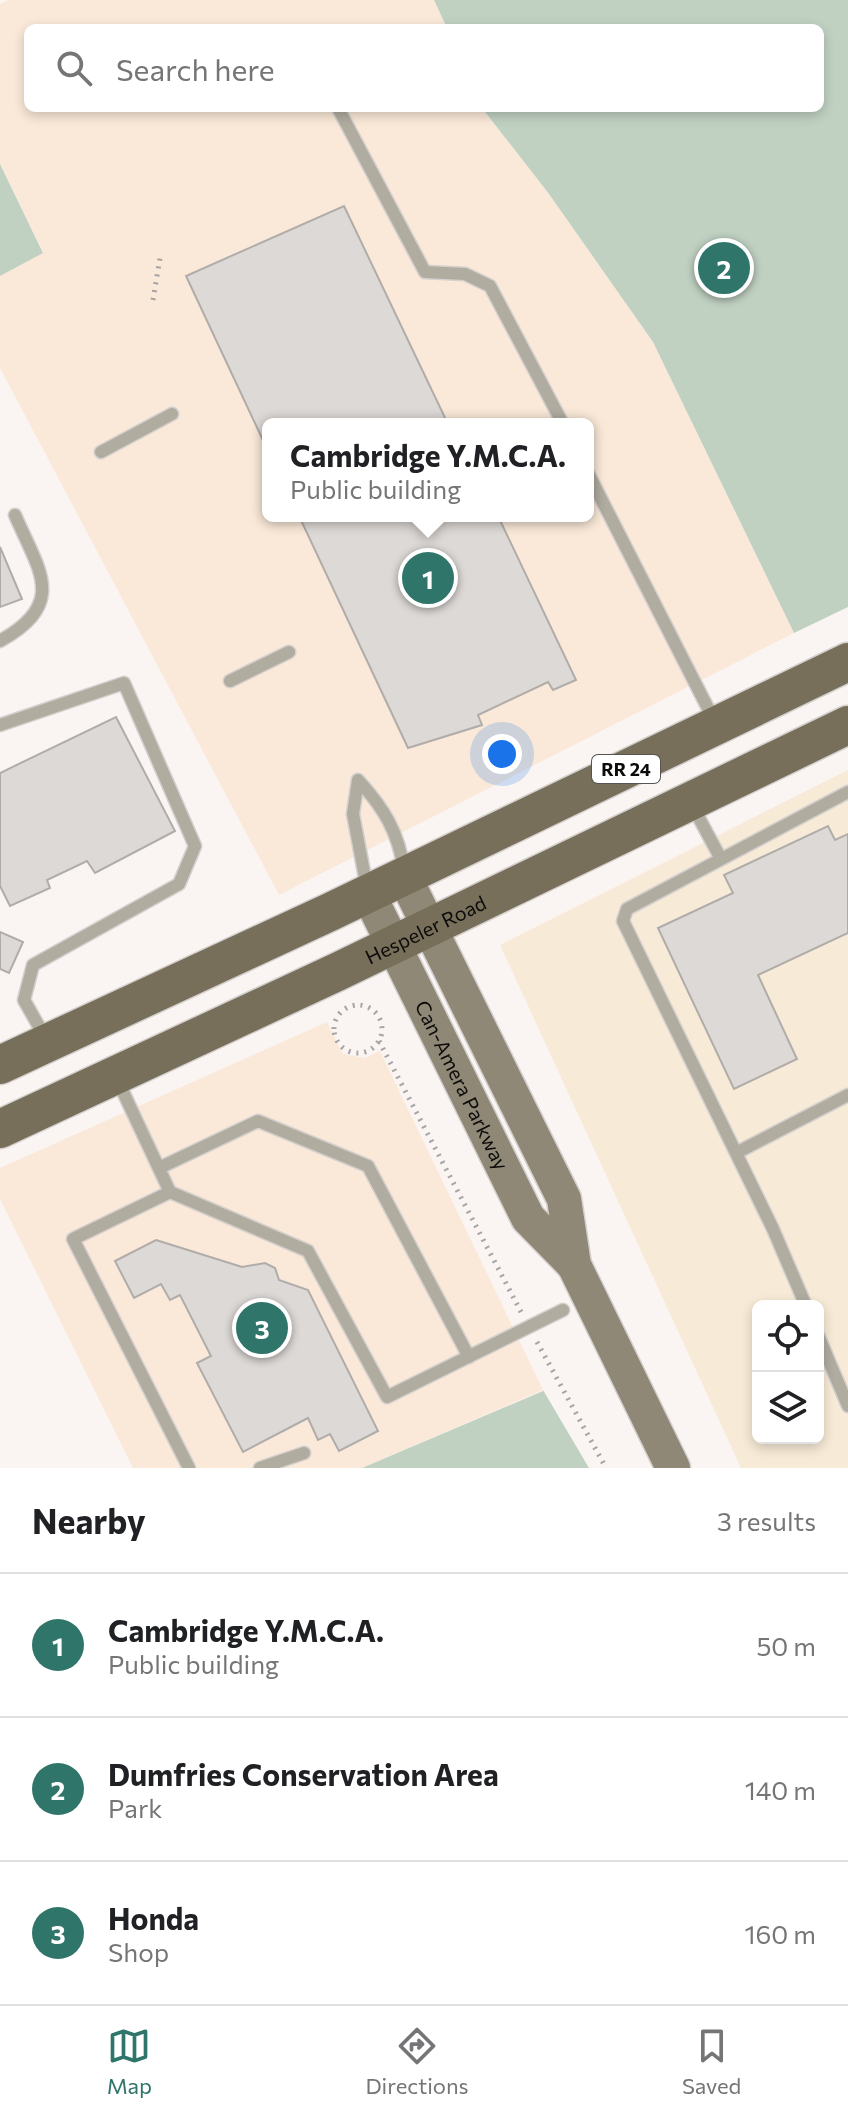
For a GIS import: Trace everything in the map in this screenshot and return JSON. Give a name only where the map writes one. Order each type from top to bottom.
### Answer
[{"type":"main road","name":"RR 24","points":[[0,1065],[404,876],[848,662]]},
{"type":"main road","name":"Hespeler Road","points":[[0,1129],[691,804],[848,725]]},
{"type":"main road","name":"Can-Amera Parkway","points":[[404,876],[564,1199],[574,1265],[673,1468]]},
{"type":"main road","name":"Can-Amera Parkway","points":[[368,893],[528,1218],[574,1265]]},
{"type":"lane","points":[[340,112],[425,272],[465,274],[490,286],[560,418]]},
{"type":"lane","points":[[101,452],[172,414]]},
{"type":"lane","points":[[594,485],[717,725]]},
{"type":"lane","points":[[0,641],[21,629],[42,604],[44,582],[15,515]]},
{"type":"lane","points":[[230,681],[289,652]]},
{"type":"lane","points":[[0,725],[124,683],[195,846],[179,884],[33,965],[24,1000],[48,1042]]},
{"type":"lane","points":[[368,893],[353,814],[358,780],[381,805],[394,832],[400,845],[404,876]]},
{"type":"lane","points":[[803,1300],[736,1153],[623,921],[627,909],[848,792]]},
{"type":"lane","points":[[691,804],[721,859]]},
{"type":"lane","points":[[115,1076],[170,1192],[308,1251],[387,1397],[563,1310]]},
{"type":"lane","points":[[736,1153],[848,1095]]},
{"type":"lane","points":[[159,1168],[258,1121],[368,1166],[469,1357]]},
{"type":"lane","points":[[170,1192],[73,1239],[189,1468]]},
{"type":"lane","points":[[824,1349],[848,1406]]},
{"type":"lane","points":[[260,1468],[304,1453]]},
{"type":"path","points":[[153,300],[160,258]]},
{"type":"path","points":[[379,1041],[368,1051],[353,1053],[340,1045],[334,1031],[343,1010],[359,1005],[375,1009],[381,1026],[379,1041],[606,1468]]},
{"type":"shaded area","points":[[8,0],[434,0],[445,24],[24,24],[24,112],[485,112],[549,194],[653,342],[794,633],[279,895],[0,368],[0,276],[43,252],[0,164],[0,4]]},
{"type":"shaded area","points":[[848,770],[848,1468],[741,1468],[500,945]]},
{"type":"shaded area","points":[[327,1022],[343,1054],[365,1058],[380,1051],[543,1390],[362,1468],[133,1468],[0,1199],[0,1168]]},
{"type":"green space","points":[[434,0],[848,0],[848,607],[794,633],[653,342],[549,194],[485,112],[824,112],[824,24],[445,24]]},
{"type":"green space","points":[[0,164],[43,253],[0,276]]},
{"type":"green space","points":[[543,1391],[589,1468],[362,1468]]},
{"type":"building","points":[[344,206],[445,418],[262,418],[262,438],[186,276]]},
{"type":"building","points":[[302,522],[501,522],[576,680],[553,690],[548,682],[478,715],[482,725],[408,748]]},
{"type":"building","points":[[0,547],[22,599],[0,607]]},
{"type":"building","points":[[116,717],[175,831],[95,873],[87,861],[47,880],[50,888],[10,906],[0,886],[0,773]]},
{"type":"building","points":[[828,826],[835,840],[848,834],[848,933],[758,975],[797,1059],[734,1089],[658,928],[733,893],[724,875]]},
{"type":"building","points":[[0,932],[23,942],[9,973],[0,969]]},
{"type":"building","points":[[156,1240],[242,1267],[265,1263],[275,1268],[279,1280],[308,1290],[378,1431],[339,1451],[330,1434],[318,1440],[308,1418],[243,1452],[197,1363],[211,1356],[180,1295],[170,1300],[161,1284],[134,1298],[115,1261]]},
{"type":"place","name":"Dumfries Conservation Area","points":[[724,268]]},
{"type":"place","name":"Cambridge Y.M.C.A.","points":[[428,578]]},
{"type":"place","name":"Honda","points":[[262,1328]]}]
